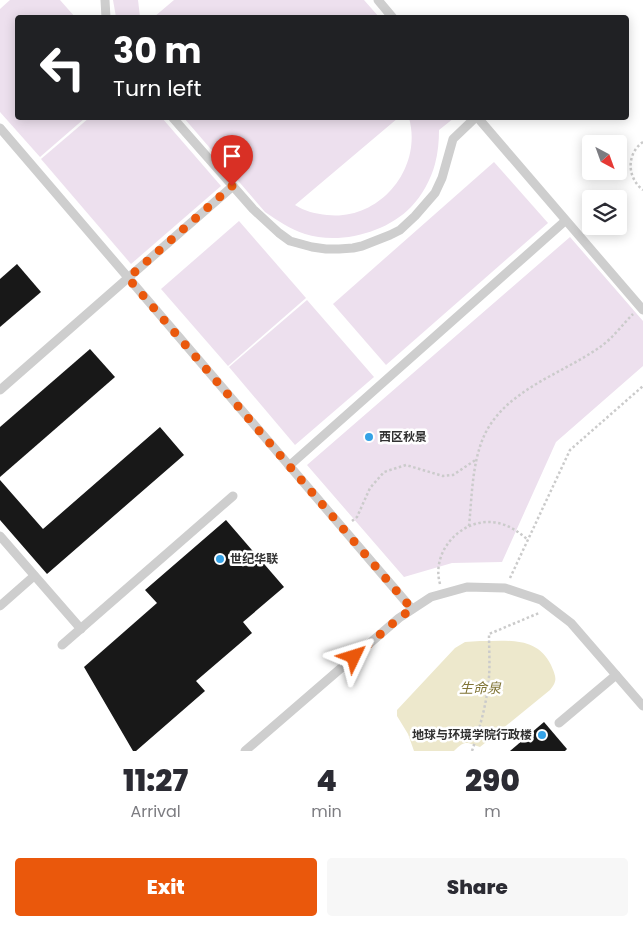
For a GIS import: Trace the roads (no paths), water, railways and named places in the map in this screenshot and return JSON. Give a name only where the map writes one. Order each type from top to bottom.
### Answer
[{"type":"lane","points":[[105,0],[106,15]]},
{"type":"lane","points":[[378,0],[390,15]]},
{"type":"lane","points":[[175,120],[253,209],[279,233],[290,241],[326,249],[362,246],[400,230],[435,193],[442,178],[453,139],[474,120]]},
{"type":"lane","points":[[478,120],[642,308]]},
{"type":"lane","points":[[0,128],[412,609]]},
{"type":"lane","points":[[0,390],[232,186]]},
{"type":"lane","points":[[289,466],[565,221]]},
{"type":"lane","points":[[62,645],[234,496]]},
{"type":"lane","points":[[0,536],[81,629]]},
{"type":"lane","points":[[0,606],[34,576]]},
{"type":"lane","points":[[248,750],[399,618],[430,597],[467,587],[505,588],[541,600],[571,623],[643,706]]},
{"type":"lane","points":[[560,723],[616,675]]},
{"type":"water","name":"生命泉","points":[[465,642],[520,642],[538,649],[551,665],[555,678],[553,687],[480,747],[466,743],[454,751],[414,751],[408,734],[397,716],[397,710],[455,648]]},
{"type":"place","name":"西区秋景","points":[[369,437]]},
{"type":"place","name":"世纪华联","points":[[220,559]]},
{"type":"place","name":"地球与环境学院行政楼","points":[[542,735]]}]
